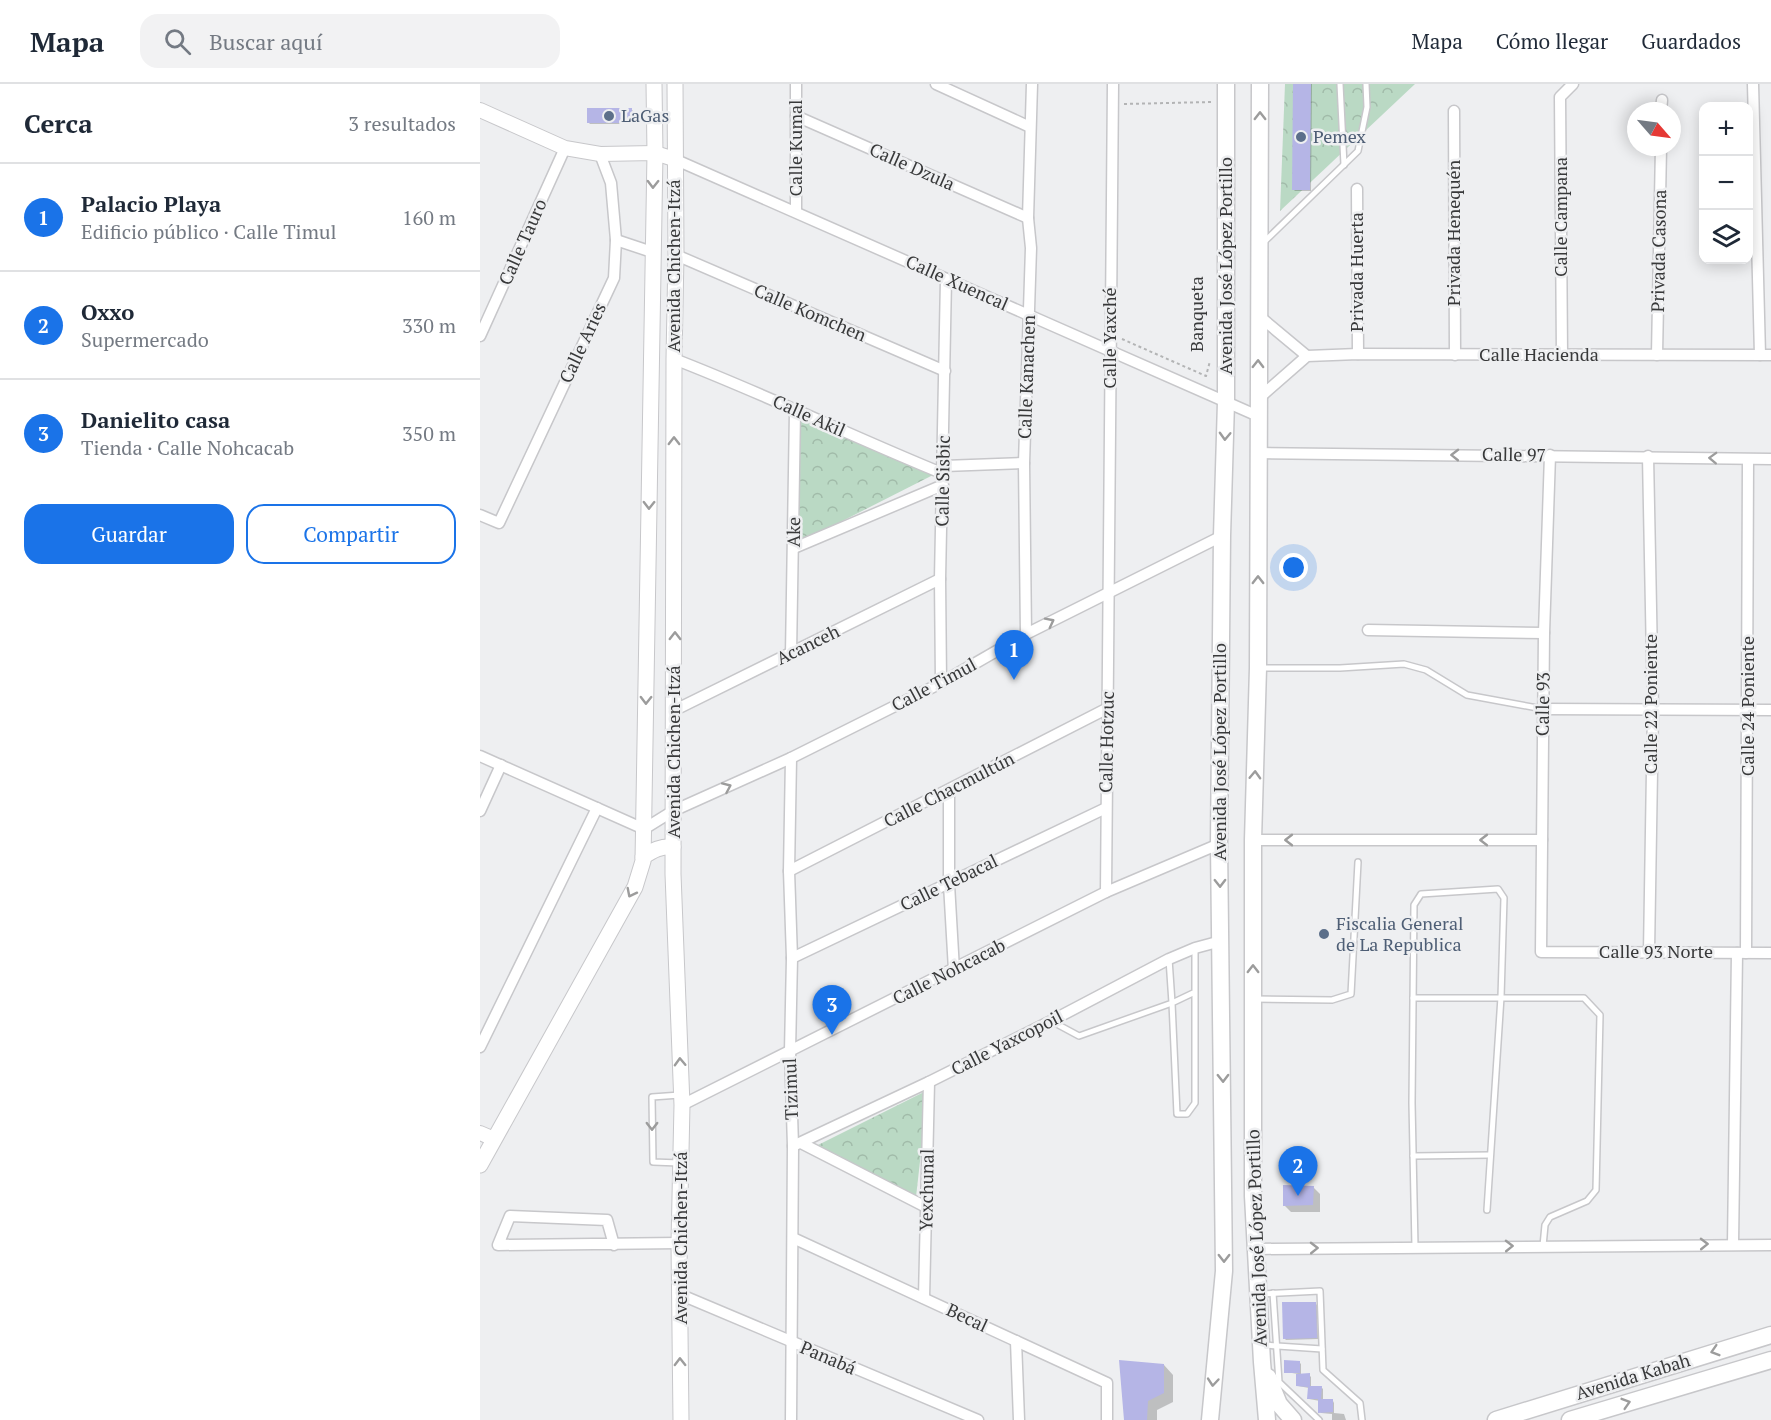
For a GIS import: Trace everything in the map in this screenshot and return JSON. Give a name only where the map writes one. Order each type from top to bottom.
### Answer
[{"type":"main road","name":"Avenida Chichen-Itzá","points":[[480,1165],[487,1136],[634,887],[643,857],[655,153],[654,84]]},
{"type":"main road","name":"Avenida Chichen-Itzá","points":[[675,84],[673,848],[682,1100],[679,1243],[681,1420]]},
{"type":"main road","name":"Avenida José López Portillo","points":[[1210,1420],[1224,1271],[1219,844],[1222,536],[1226,402],[1226,84]]},
{"type":"main road","name":"Avenida José López Portillo","points":[[1260,84],[1258,668],[1253,840],[1252,1196],[1255,1249],[1266,1293],[1269,1345],[1262,1362],[1267,1420]]},
{"type":"main road","points":[[643,857],[665,846],[673,848]]},
{"type":"main road","name":"Avenida Kabah","points":[[1496,1420],[1771,1335]]},
{"type":"main road","name":"Avenida Kabah","points":[[1570,1420],[1771,1360]]},
{"type":"main road","points":[[1262,1362],[1275,1383],[1279,1404],[1293,1420]]},
{"type":"street","name":"Calle Kumal","points":[[796,84],[796,212]]},
{"type":"street","points":[[936,84],[1030,127]]},
{"type":"street","name":"Calle Kanachen","points":[[1026,634],[1024,463],[1032,248],[1028,218],[1032,84]]},
{"type":"street","name":"Calle Yaxché","points":[[1109,591],[1113,84]]},
{"type":"street","name":"Calle Campana","points":[[1562,355],[1560,97],[1573,84]]},
{"type":"street","points":[[1753,84],[1766,355]]},
{"type":"street","name":"Calle Xuencal","points":[[480,110],[565,148],[600,154],[655,153],[674,159],[1226,402],[1258,408]]},
{"type":"street","name":"Privada Henequén","points":[[1454,111],[1455,355]]},
{"type":"street","name":"Calle Dzula","points":[[796,116],[1028,218]]},
{"type":"street","name":"Calle Tauro","points":[[480,336],[565,148]]},
{"type":"street","name":"Calle Aries","points":[[480,515],[499,523],[614,278],[616,240],[611,183],[600,154]]},
{"type":"street","name":"Privada Casona","points":[[1657,355],[1661,156]]},
{"type":"street","name":"Privada Huerta","points":[[1357,189],[1358,354]]},
{"type":"street","points":[[616,240],[652,252]]},
{"type":"street","name":"Calle Komchen","points":[[676,255],[945,372]]},
{"type":"street","name":"Calle Sisbic","points":[[941,683],[940,579],[944,475],[946,279]]},
{"type":"street","points":[[1258,408],[1308,356],[1259,316]]},
{"type":"street","name":"Calle Hacienda","points":[[1308,356],[1358,354],[1766,355]]},
{"type":"street","name":"Calle Akil","points":[[674,359],[733,382],[944,475]]},
{"type":"street","name":"Ake","points":[[791,654],[795,411]]},
{"type":"street","name":"Calle 97","points":[[1258,453],[1771,459]]},
{"type":"street","name":"Calle 93","points":[[1542,952],[1544,633],[1550,455]]},
{"type":"street","name":"Calle 22 Poniente","points":[[1648,456],[1653,710],[1648,952]]},
{"type":"street","name":"Calle 24 Poniente","points":[[1733,1244],[1749,710],[1748,460]]},
{"type":"street","points":[[794,548],[944,475],[1024,463]]},
{"type":"street","name":"Calle Timul","points":[[644,829],[674,811],[791,758],[941,683],[1026,634],[1222,536]]},
{"type":"street","name":"Acanceh","points":[[675,710],[940,579]]},
{"type":"street","name":"Calle Hotzuc","points":[[1106,892],[1109,591]]},
{"type":"street","points":[[1368,630],[1544,633]]},
{"type":"street","name":"Calle Chacmultún","points":[[789,871],[1108,708]]},
{"type":"street","points":[[1543,709],[1771,710]]},
{"type":"street","points":[[480,756],[644,829]]},
{"type":"street","name":"Tizimul","points":[[791,758],[790,1051],[797,1144],[793,1238],[791,1420]]},
{"type":"street","points":[[480,811],[501,765]]},
{"type":"street","points":[[949,790],[949,884],[954,970]]},
{"type":"street","points":[[480,1047],[597,808]]},
{"type":"street","name":"Calle Tebacal","points":[[792,958],[1106,808]]},
{"type":"street","points":[[1253,840],[1542,840]]},
{"type":"street","name":"Calle Nohcacab","points":[[682,1100],[790,1051],[1106,892],[1219,844]]},
{"type":"street","name":"Calle Yaxcopoil","points":[[797,1144],[929,1083],[1169,958],[1221,941]]},
{"type":"street","name":"Calle 93 Norte","points":[[1542,952],[1771,953]]},
{"type":"street","name":"Yexchunal","points":[[924,1298],[929,1083]]},
{"type":"street","points":[[797,1144],[926,1207]]},
{"type":"street","points":[[614,1245],[607,1220],[510,1216],[498,1245],[614,1245],[679,1243]]},
{"type":"street","name":"Becal","points":[[793,1238],[1107,1383],[1107,1420]]},
{"type":"street","points":[[1255,1249],[1771,1245]]},
{"type":"street","name":"Panabá","points":[[679,1294],[978,1420]]},
{"type":"street","points":[[1016,1341],[1019,1420]]},
{"type":"lane","points":[[1340,84],[1344,165]]},
{"type":"lane","points":[[1259,247],[1358,151],[1367,107],[1366,84]]},
{"type":"lane","points":[[1258,668],[1340,668],[1404,664],[1426,670],[1467,694],[1543,709]]},
{"type":"lane","points":[[1253,999],[1332,999],[1351,994],[1358,862]]},
{"type":"lane","points":[[1415,1247],[1414,905],[1421,894],[1497,889],[1504,898],[1487,1210]]},
{"type":"lane","points":[[1169,958],[1177,1114],[1187,1114],[1195,1103],[1195,948]]},
{"type":"lane","points":[[1051,1021],[1079,1036],[1194,993]]},
{"type":"lane","points":[[1413,998],[1584,998],[1600,1015],[1596,1190],[1587,1201],[1550,1217],[1545,1225],[1543,1246]]},
{"type":"lane","points":[[681,1163],[652,1162],[652,1096],[682,1100]]},
{"type":"lane","points":[[1413,1156],[1490,1155]]},
{"type":"lane","points":[[1266,1293],[1320,1291],[1323,1370],[1360,1403],[1362,1420]]},
{"type":"lane","points":[[1319,1420],[1275,1383],[1269,1345],[1322,1349]]},
{"type":"path","points":[[1122,104],[1211,102],[1210,93]]},
{"type":"path","name":"Banqueta","points":[[1121,338],[1206,376],[1211,358]]},
{"type":"green space","points":[[1285,84],[1415,84],[1280,211]]},
{"type":"green space","points":[[801,419],[935,474],[797,544]]},
{"type":"green space","points":[[928,1090],[916,1197],[816,1146]]},
{"type":"building","name":"Pemex","points":[[1293,84],[1311,84],[1310,190],[1292,190]]},
{"type":"building","name":"LaGas","points":[[587,108],[632,108],[632,123],[587,123]]},
{"type":"building","points":[[1283,1185],[1314,1186],[1313,1205],[1283,1206]]},
{"type":"building","points":[[1282,1302],[1316,1302],[1317,1338],[1283,1339]]},
{"type":"building","points":[[1119,1360],[1164,1364],[1164,1393],[1148,1401],[1147,1420],[1124,1420]]},
{"type":"building","points":[[1284,1360],[1300,1361],[1300,1373],[1284,1373]]},
{"type":"building","points":[[1310,1373],[1310,1386],[1322,1386],[1321,1399],[1333,1399],[1333,1412],[1318,1413],[1318,1399],[1307,1399],[1308,1387],[1296,1386],[1296,1374]]},
{"type":"place","name":"LaGas","points":[[609,116]]},
{"type":"place","name":"Pemex","points":[[1301,137]]},
{"type":"place","name":"Palacio Playa","points":[[1014,680]]},
{"type":"place","name":"Fiscalia General de La Republica","points":[[1324,934]]},
{"type":"place","name":"Danielito casa","points":[[832,1035]]},
{"type":"place","name":"Oxxo","points":[[1298,1196]]}]
